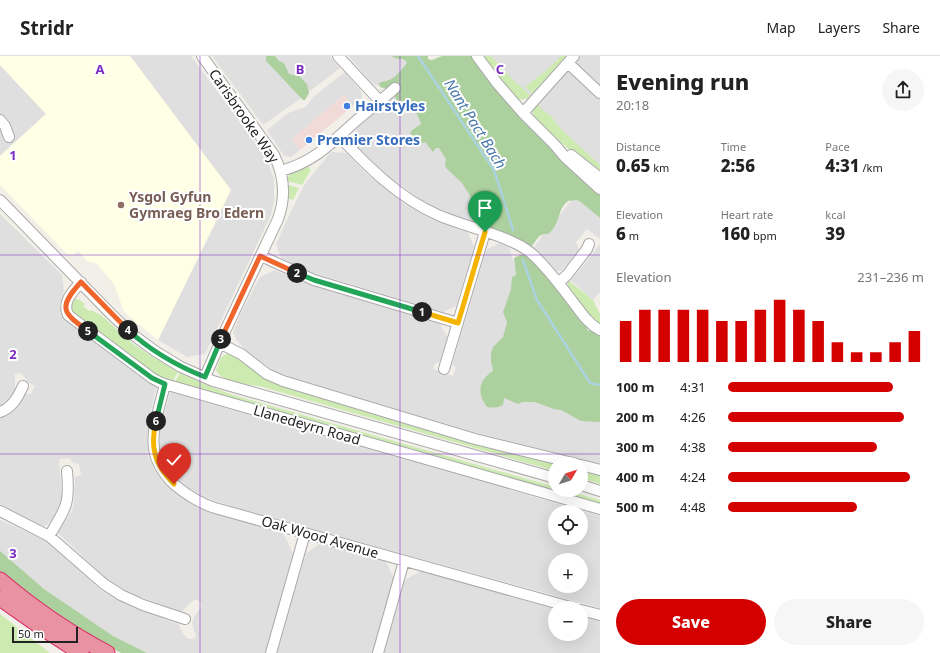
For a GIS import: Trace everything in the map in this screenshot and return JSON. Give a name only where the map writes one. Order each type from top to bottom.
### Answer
[{"type":"highway","points":[[0,580],[47,616],[107,653]]},
{"type":"highway","points":[[0,598],[81,653]]},
{"type":"street","name":"Carisbrooke Way","points":[[202,56],[277,160],[283,188],[281,212],[205,377]]},
{"type":"street","points":[[338,56],[379,100]]},
{"type":"street","points":[[477,56],[497,83],[523,113],[554,144],[565,158],[600,189]]},
{"type":"street","points":[[523,113],[571,60],[600,93]]},
{"type":"street","points":[[280,171],[298,166],[310,160],[395,88]]},
{"type":"street","points":[[0,120],[5,126],[9,137]]},
{"type":"street","points":[[339,136],[376,174],[414,202],[438,215],[513,242],[530,253],[558,282],[585,318],[600,330]]},
{"type":"street","points":[[554,144],[568,152],[599,177]]},
{"type":"street","name":"Llanedeyrn Road","points":[[0,200],[119,322],[141,341],[182,367],[205,377],[233,386],[548,476]]},
{"type":"street","points":[[444,369],[485,232]]},
{"type":"street","points":[[558,282],[567,275],[587,249],[589,244]]},
{"type":"street","points":[[260,256],[314,280],[458,323]]},
{"type":"street","name":"Llanedeyrn Road","points":[[81,282],[68,299],[66,307],[68,315],[152,378],[165,384],[600,509]]},
{"type":"street","points":[[220,343],[241,354],[267,374],[284,381],[475,439],[548,457]]},
{"type":"street","name":"Oak Wood Avenue","points":[[165,384],[155,423],[153,445],[158,465],[168,478],[188,495],[205,505],[549,601]]},
{"type":"street","points":[[0,412],[12,404],[23,386]]},
{"type":"street","points":[[588,467],[600,470]]},
{"type":"street","points":[[48,536],[64,511],[68,500],[69,490],[67,471]]},
{"type":"street","points":[[588,487],[600,491]]},
{"type":"street","points":[[0,511],[48,536],[104,584],[121,595],[143,605],[186,620]]},
{"type":"street","points":[[271,653],[305,533]]},
{"type":"street","points":[[378,653],[404,561]]},
{"type":"street","points":[[588,612],[600,615]]},
{"type":"shaded area","name":"Ysgol Gyfun Gymraeg Bro Edern","points":[[0,56],[130,56],[231,190],[158,340],[124,312],[114,284],[97,264],[87,261],[78,251],[73,255],[67,254],[0,185],[0,156],[46,114],[0,65]]},
{"type":"shaded area","points":[[130,56],[191,56],[260,149],[267,160],[274,179],[274,200],[271,215],[205,354],[187,357],[158,340],[217,220],[171,110]]},
{"type":"shaded area","points":[[212,56],[330,56],[340,68],[263,125]]},
{"type":"shaded area","points":[[348,56],[414,56],[416,58],[386,85],[378,86],[372,83]]},
{"type":"shaded area","points":[[486,56],[600,56],[600,169],[499,74]]},
{"type":"shaded area","points":[[0,65],[46,114],[0,156]]},
{"type":"shaded area","points":[[345,72],[361,91],[362,97],[353,106],[344,95],[292,139],[300,150],[291,157],[284,156],[267,130],[290,112],[306,107],[313,97]]},
{"type":"shaded area","points":[[403,88],[494,228],[465,220],[425,202],[385,174],[356,147],[356,129]]},
{"type":"shaded area","points":[[344,95],[353,106],[300,150],[292,139]]},
{"type":"shaded area","points":[[331,152],[346,153],[366,173],[404,204],[431,219],[468,233],[474,247],[456,306],[443,312],[310,272],[281,258],[276,244],[285,224],[304,185]]},
{"type":"shaded area","points":[[576,195],[600,215],[600,239],[587,229],[576,242],[579,250],[561,271],[555,271],[533,249]]},
{"type":"shaded area","points":[[0,214],[62,275],[64,290],[60,305],[63,318],[147,382],[157,386],[149,418],[147,439],[148,455],[153,468],[160,478],[173,491],[198,508],[283,533],[293,553],[265,653],[139,653],[122,645],[0,557],[0,520],[45,540],[101,590],[126,604],[178,624],[188,639],[196,637],[192,623],[202,605],[198,600],[194,600],[181,612],[130,593],[108,580],[58,533],[72,511],[74,502],[75,477],[81,475],[79,464],[72,462],[69,458],[59,459],[62,497],[61,503],[54,517],[48,524],[44,526],[34,522],[6,509],[0,504],[0,418],[15,409],[26,394],[31,394],[35,386],[29,383],[22,374],[15,374],[15,391],[11,399],[0,407]]},
{"type":"shaded area","points":[[501,242],[508,244],[519,278],[600,415],[600,464],[588,461],[588,457],[572,457],[484,435],[294,378],[273,370],[244,349],[236,339],[233,332],[260,277],[275,270],[311,285],[440,324],[448,338],[440,362],[435,364],[433,369],[453,376],[456,367],[452,365],[486,250]]},
{"type":"shaded area","points":[[600,244],[600,292],[593,300],[571,281]]},
{"type":"shaded area","points":[[170,392],[562,505],[548,505],[548,545],[588,545],[588,513],[600,516],[600,608],[588,605],[588,601],[574,601],[243,510],[204,497],[186,486],[169,471],[162,458],[159,444],[160,431]]},
{"type":"shaded area","points":[[321,543],[386,562],[394,578],[372,653],[277,653],[306,553]]},
{"type":"shaded area","points":[[421,571],[548,607],[548,641],[588,641],[588,618],[600,621],[600,653],[384,653],[405,580]]},
{"type":"green space","points":[[266,56],[275,56],[279,61],[284,63],[289,74],[299,76],[307,84],[309,93],[305,100],[303,100],[266,61]]},
{"type":"green space","points":[[392,56],[428,56],[428,59],[432,60],[442,56],[472,56],[478,67],[517,112],[520,118],[600,194],[600,218],[581,202],[577,200],[568,201],[564,204],[552,231],[548,234],[542,234],[532,246],[527,248],[501,231],[482,224],[477,207],[462,183],[445,166],[446,159],[439,148],[436,148],[433,152],[425,142],[420,144],[413,135],[410,134],[411,131],[421,124],[413,108],[409,104],[397,100],[394,95],[394,91],[380,87],[379,83],[388,81],[394,77],[407,63],[405,60]]},
{"type":"green space","points":[[483,56],[491,56],[512,79],[531,96],[526,99],[520,99],[513,95]]},
{"type":"green space","points":[[561,56],[567,56],[533,94],[525,87],[547,70]]},
{"type":"green space","points":[[537,103],[544,112],[549,114],[562,130],[600,165],[600,171],[575,154],[536,121],[532,110]]},
{"type":"green space","points":[[307,165],[311,170],[302,185],[287,181],[290,175],[297,169]]},
{"type":"green space","points":[[288,185],[299,188],[293,200],[287,198]]},
{"type":"green space","points":[[529,254],[588,326],[587,330],[600,334],[600,422],[581,421],[561,410],[535,402],[523,402],[518,404],[504,398],[503,405],[495,408],[487,407],[484,402],[481,392],[482,383],[484,379],[493,371],[491,353],[493,347],[503,337],[507,322],[503,312],[511,289],[512,277],[516,275],[514,258],[520,255]]},
{"type":"green space","points":[[568,280],[593,300],[600,314],[600,327],[593,322],[567,287]]},
{"type":"green space","points":[[76,298],[85,304],[83,306],[89,311],[91,310],[101,315],[132,343],[178,372],[172,383],[164,381],[74,316],[69,303]]},
{"type":"green space","points":[[232,353],[253,368],[548,460],[548,469],[259,386],[242,384],[229,380],[219,374],[216,370],[221,357]]},
{"type":"green space","points":[[180,373],[233,395],[548,485],[548,491],[174,383]]},
{"type":"green space","points":[[588,470],[600,473],[600,484],[588,480]]},
{"type":"green space","points":[[569,497],[588,497],[600,500],[600,506]]},
{"type":"green space","points":[[0,551],[44,589],[113,636],[147,653],[121,653],[88,635],[51,611],[0,573]]},
{"type":"green space","points":[[0,614],[50,653],[0,653]]},
{"type":"waterway","name":"Nant Pact Bach","points":[[418,56],[494,170],[513,230]]},
{"type":"waterway","name":"Nant Pact Bach","points":[[523,260],[537,300],[590,383],[600,385]]},
{"type":"place","name":"Hairstyles","points":[[347,106]]},
{"type":"place","name":"Premier Stores","points":[[309,140]]},
{"type":"place","name":"Ysgol Gyfun Gymraeg Bro Edern","points":[[121,205]]},
{"type":"route","points":[[174,484],[158,465],[153,445],[155,423],[165,384],[152,378],[68,315],[66,311],[66,303],[73,291],[81,282],[114,317],[141,341],[182,367],[205,377],[260,256],[314,280],[458,323],[485,232]]}]
